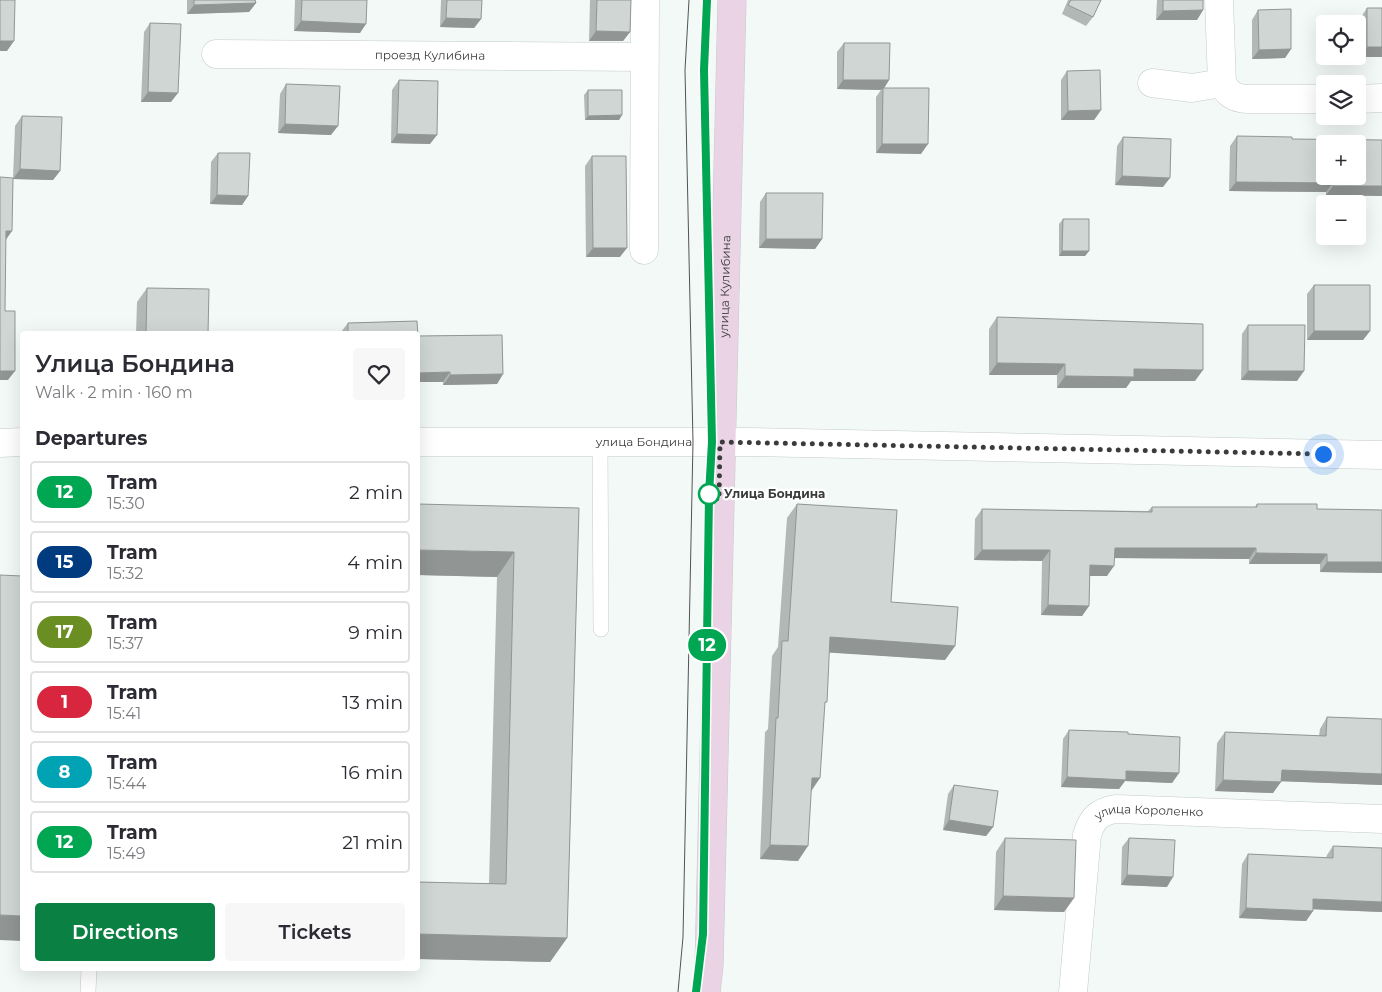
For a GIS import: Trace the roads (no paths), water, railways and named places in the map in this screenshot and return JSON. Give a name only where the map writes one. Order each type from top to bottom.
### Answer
[{"type":"main road","name":"улица Кулибина","points":[[706,992],[709,956],[732,0]]},
{"type":"street","points":[[644,250],[645,0]]},
{"type":"street","points":[[1219,0],[1222,83],[1227,92],[1238,98],[1316,99]]},
{"type":"street","name":"проезд Кулибина","points":[[216,54],[644,57]]},
{"type":"street","points":[[1152,83],[1192,88],[1222,83]]},
{"type":"street","points":[[1366,99],[1382,98]]},
{"type":"street","points":[[0,442],[20,442]]},
{"type":"street","name":"улица Бондина","points":[[420,442],[720,442],[1382,455]]},
{"type":"street","name":"улица Короленко","points":[[1073,992],[1087,835],[1091,821],[1102,812],[1116,809],[1382,819]]},
{"type":"lane","points":[[600,442],[601,628]]},
{"type":"lane","points":[[88,992],[89,971]]},
{"type":"tram line","points":[[678,992],[683,937],[693,442],[685,70],[689,0]]},
{"type":"tram line","points":[[696,992],[703,934],[709,494],[712,442],[704,70],[707,0]]},
{"type":"tram line","name":"12","points":[[696,992],[703,934],[709,494],[712,442],[704,70],[707,0]]},
{"type":"place","name":"Улица Бондина","points":[[709,494]]}]
